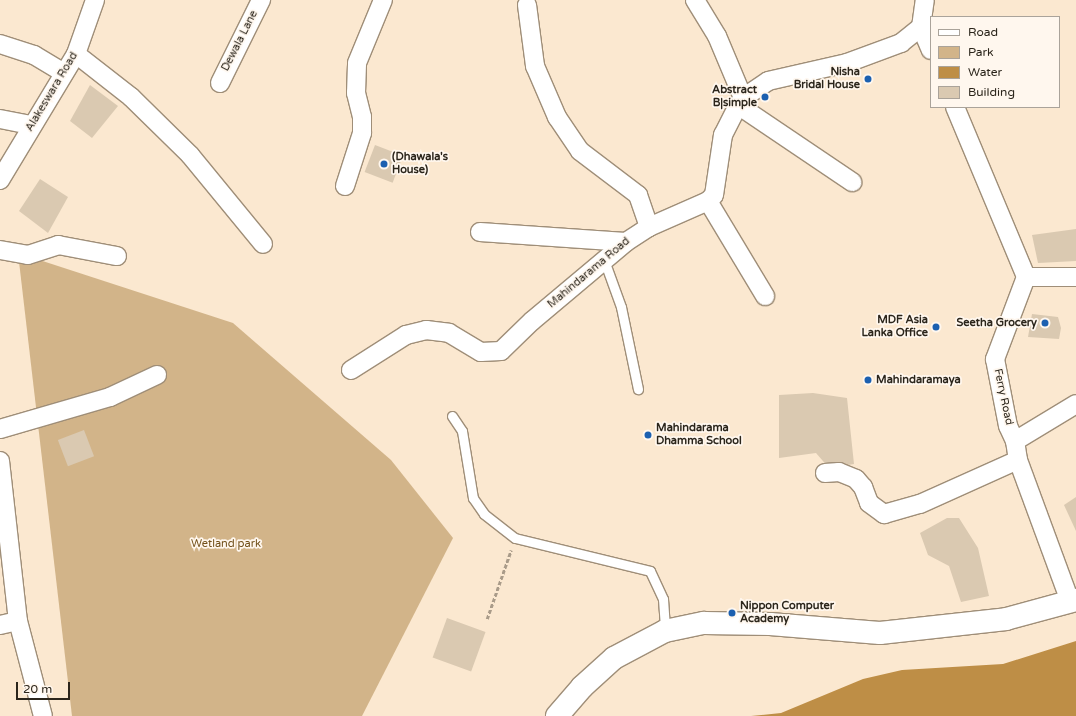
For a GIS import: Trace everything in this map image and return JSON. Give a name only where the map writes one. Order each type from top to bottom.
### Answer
[{"type":"street","name":"Alakeswara Road","points":[[0,180],[76,54],[95,0]]},
{"type":"street","name":"Dewala Lane","points":[[220,83],[261,0]]},
{"type":"street","points":[[345,186],[362,133],[362,117],[356,93],[357,63],[383,0]]},
{"type":"street","points":[[695,0],[717,36],[740,102],[852,182]]},
{"type":"street","points":[[925,0],[921,27],[930,48]]},
{"type":"street","points":[[527,5],[535,66],[557,117],[580,151],[638,195],[649,228]]},
{"type":"street","points":[[765,296],[708,201],[714,195],[724,135],[740,102],[768,81],[847,63],[901,43],[921,27]]},
{"type":"street","points":[[0,44],[34,55],[64,73]]},
{"type":"street","points":[[76,54],[131,97],[190,155],[263,244]]},
{"type":"street","points":[[955,108],[1026,277],[1076,277]]},
{"type":"street","points":[[0,119],[32,125]]},
{"type":"street","name":"Mahindarama Road","points":[[351,370],[406,335],[426,330],[449,333],[481,352],[501,350],[532,321],[626,242],[649,228],[708,201]]},
{"type":"street","points":[[480,232],[626,242]]},
{"type":"street","points":[[0,250],[28,255],[58,245],[117,256]]},
{"type":"street","name":"Ferry Road","points":[[1026,277],[995,359],[1008,426],[1015,441],[1018,460],[1073,601]]},
{"type":"street","points":[[0,428],[110,397],[157,375]]},
{"type":"street","points":[[1015,441],[1076,404]]},
{"type":"street","points":[[825,473],[839,472],[856,479],[863,487],[869,502],[884,514],[920,504],[1018,460]]},
{"type":"street","points":[[0,461],[4,528],[18,621],[43,716]]},
{"type":"street","points":[[557,716],[582,687],[614,658],[665,631],[704,623],[894,632],[1006,619],[1073,601]]},
{"type":"street","points":[[0,625],[18,621]]},
{"type":"lane","points":[[604,260],[621,307],[638,389]]},
{"type":"lane","points":[[452,416],[462,431],[473,498],[484,514],[515,538],[650,571],[663,599],[665,631]]},
{"type":"path","points":[[487,619],[515,538]]},
{"type":"green space","name":"Wetland park","points":[[18,253],[233,323],[391,460],[453,538],[362,716],[72,716]]},
{"type":"water","points":[[1076,641],[1076,716],[751,716],[781,713],[863,679],[902,670],[1003,664]]},
{"type":"building","points":[[90,85],[118,106],[92,138],[70,121]]},
{"type":"building","name":"(Dhawala's House)","points":[[375,145],[403,156],[393,183],[365,172]]},
{"type":"building","points":[[40,179],[68,197],[48,233],[19,211]]},
{"type":"building","points":[[1076,229],[1076,261],[1038,263],[1032,235]]},
{"type":"building","name":"Seetha Grocery","points":[[1032,314],[1058,317],[1061,328],[1059,339],[1028,337]]},
{"type":"building","points":[[813,393],[847,398],[854,464],[829,468],[816,453],[779,458],[779,395]]},
{"type":"building","points":[[84,430],[94,456],[68,466],[58,440]]},
{"type":"building","points":[[1076,497],[1076,531],[1064,505]]},
{"type":"building","points":[[947,518],[959,518],[978,548],[989,596],[961,602],[949,566],[928,555],[920,533]]},
{"type":"building","points":[[447,618],[486,632],[471,671],[433,657]]},
{"type":"place","name":"Nisha Bridal House","points":[[868,79]]},
{"type":"place","name":"Abstract B|simple","points":[[765,97]]},
{"type":"place","name":"(Dhawala's House)","points":[[384,164]]},
{"type":"place","name":"Seetha Grocery","points":[[1045,323]]},
{"type":"place","name":"MDF Asia Lanka Office","points":[[936,327]]},
{"type":"place","name":"Mahindaramaya","points":[[868,380]]},
{"type":"place","name":"Mahindarama Dhamma School","points":[[648,435]]},
{"type":"place","name":"Nippon Computer Academy","points":[[732,613]]}]
